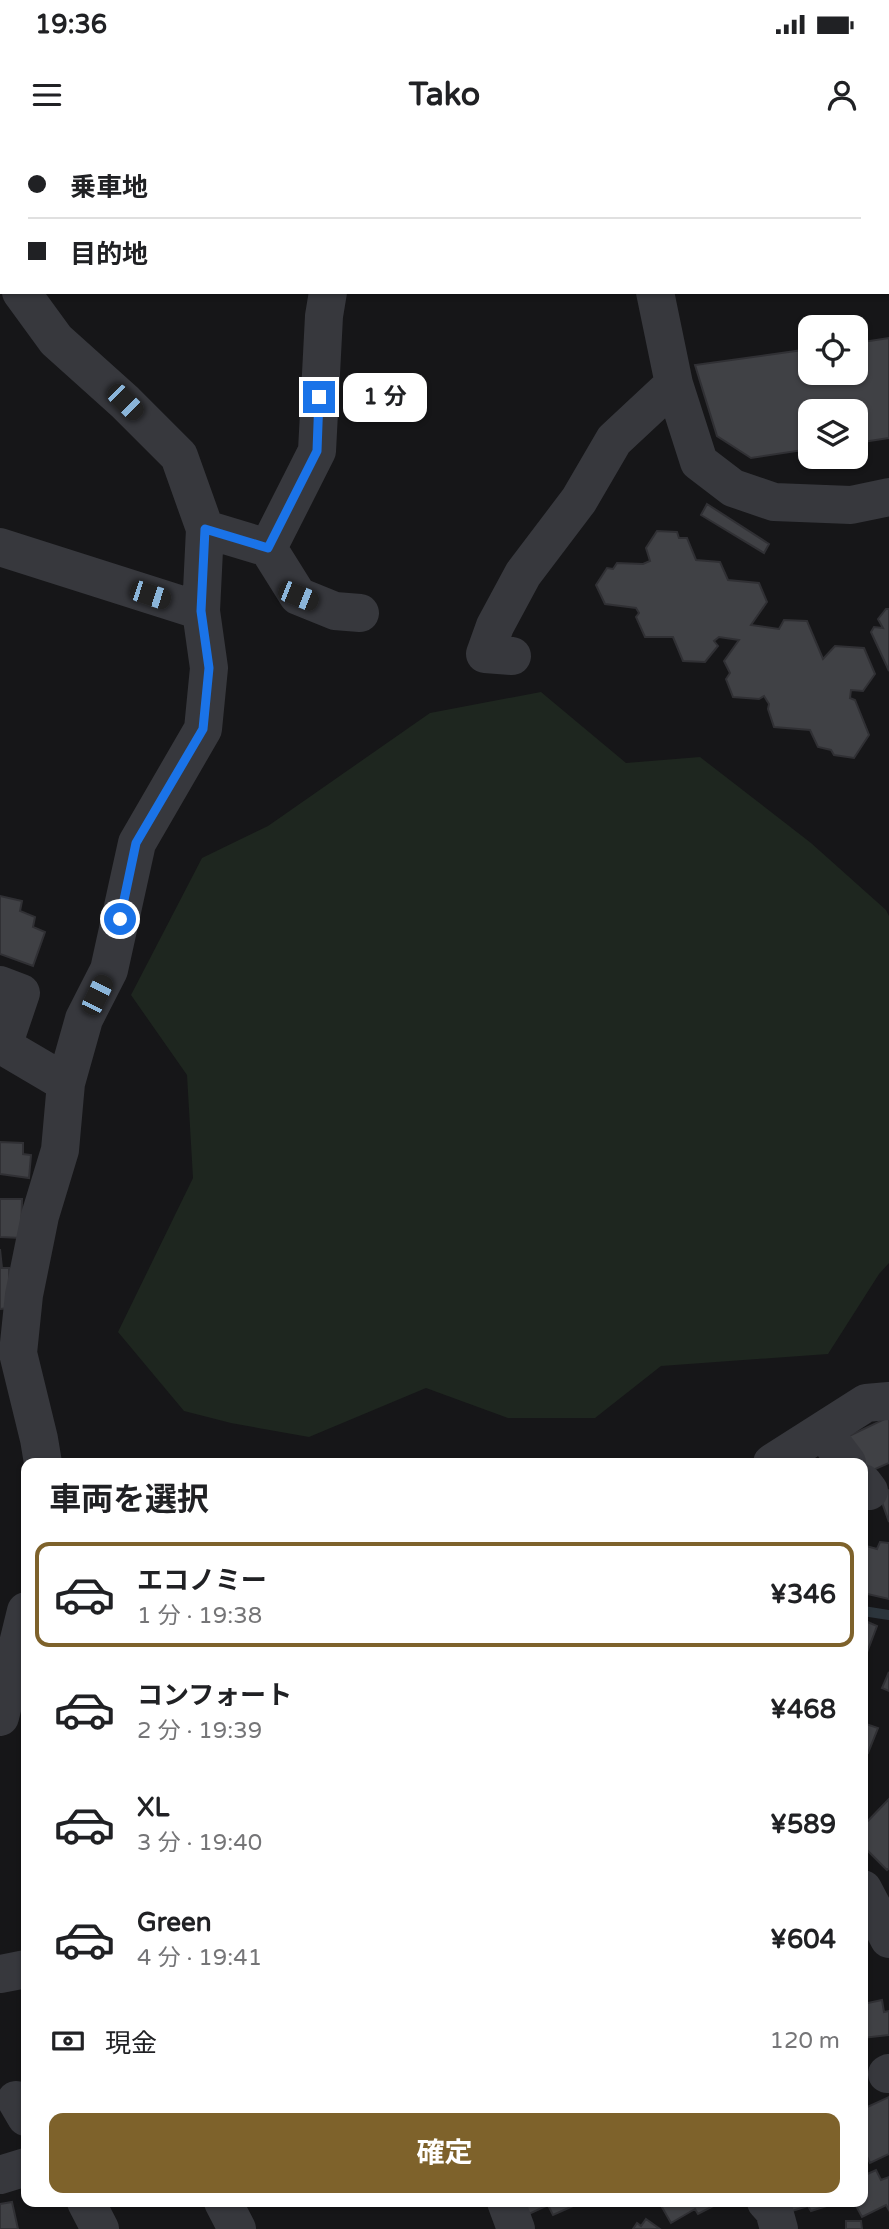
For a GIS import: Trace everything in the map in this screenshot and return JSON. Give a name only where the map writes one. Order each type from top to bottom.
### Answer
[{"type":"street","points":[[23,294],[56,340],[125,402],[179,456],[205,529],[201,611],[209,668],[203,729],[136,843],[109,970],[85,1019],[66,1083],[60,1150],[38,1229],[24,1295],[18,1353],[42,1458]]},
{"type":"street","points":[[268,548],[317,451],[324,316],[328,294]]},
{"type":"street","points":[[655,294],[674,384],[699,462],[733,488],[774,502],[851,505],[889,497]]},
{"type":"street","points":[[512,656],[485,654],[495,626],[523,574],[579,500],[614,440],[674,384]]},
{"type":"street","points":[[205,529],[268,548],[298,596],[335,611],[360,613]]},
{"type":"street","points":[[0,547],[201,611]]},
{"type":"street","points":[[0,985],[21,993],[3,1046],[66,1083]]},
{"type":"street","points":[[780,1458],[881,1394]]},
{"type":"street","points":[[822,1431],[843,1458]]},
{"type":"street","points":[[0,1717],[21,1631]]},
{"type":"street","points":[[868,1899],[889,1939]]},
{"type":"street","points":[[0,1974],[21,1970]]},
{"type":"street","points":[[0,2175],[21,2169]]},
{"type":"street","points":[[89,2207],[100,2229]]},
{"type":"street","points":[[226,2207],[237,2229]]},
{"type":"street","points":[[508,2207],[516,2229]]},
{"type":"street","points":[[770,2207],[779,2229]]},
{"type":"shaded area","points":[[541,692],[626,763],[700,757],[811,843],[886,910],[889,916],[889,1263],[879,1274],[828,1354],[661,1366],[595,1418],[508,1418],[426,1388],[309,1437],[231,1423],[184,1411],[118,1332],[193,1178],[187,1075],[131,995],[202,858],[268,826],[430,713]]},
{"type":"building","points":[[889,338],[889,438],[868,441],[868,399],[798,399],[798,451],[751,458],[717,436],[695,365],[798,351],[798,385],[868,385],[868,341]]},
{"type":"building","points":[[707,504],[769,544],[764,553],[701,515]]},
{"type":"building","points":[[657,531],[677,532],[679,538],[687,538],[696,560],[720,562],[728,580],[759,583],[767,602],[751,625],[779,629],[784,620],[807,621],[823,659],[835,646],[864,648],[875,674],[863,691],[851,690],[850,698],[855,700],[869,735],[854,758],[834,755],[831,750],[818,747],[810,730],[774,727],[769,704],[764,696],[759,699],[733,697],[726,679],[730,673],[724,661],[739,640],[719,637],[714,641],[718,646],[705,662],[683,661],[673,637],[645,637],[636,617],[639,613],[636,608],[605,604],[596,585],[607,568],[613,569],[617,563],[643,564],[650,561],[646,548]]},
{"type":"building","points":[[889,609],[889,671],[871,632],[874,627],[883,628],[878,619]]},
{"type":"building","points":[[0,896],[22,901],[20,911],[35,917],[33,927],[45,932],[33,966],[0,954]]},
{"type":"building","points":[[0,1142],[23,1143],[23,1154],[31,1155],[29,1178],[0,1174]]},
{"type":"building","points":[[0,1199],[22,1199],[21,1238],[0,1237]]},
{"type":"building","points":[[0,1249],[2,1268],[9,1268],[9,1308],[0,1309]]},
{"type":"building","points":[[889,1417],[889,1463],[868,1472],[868,1458],[858,1458],[849,1436]]},
{"type":"building","points":[[889,1490],[889,1522],[879,1494]]},
{"type":"building","points":[[880,1542],[889,1543],[889,1599],[868,1594],[868,1546],[877,1549]]},
{"type":"building","points":[[868,1622],[877,1626],[868,1650]]},
{"type":"building","points":[[889,1672],[889,1691],[882,1688]]},
{"type":"building","points":[[868,1725],[878,1728],[868,1753]]},
{"type":"building","points":[[889,1799],[887,1870],[868,1851],[868,1821]]},
{"type":"building","points":[[882,2000],[884,2012],[889,2011],[889,2035],[868,2037],[868,2003]]},
{"type":"building","points":[[889,2097],[889,2154],[870,2163],[868,2159],[868,2107]]},
{"type":"building","points":[[876,2170],[881,2180],[889,2177],[889,2210],[886,2205],[862,2217],[857,2207],[868,2207],[868,2174]]},
{"type":"building","points":[[12,2202],[18,2229],[0,2229],[0,2204]]},
{"type":"building","points":[[526,2207],[544,2207],[529,2214]]},
{"type":"building","points":[[549,2207],[571,2207],[553,2215]]},
{"type":"building","points":[[662,2207],[711,2207],[698,2214],[695,2209],[671,2223]]},
{"type":"building","points":[[646,2219],[660,2229],[633,2229],[637,2223],[641,2226]]},
{"type":"building","points":[[846,2221],[861,2221],[862,2229],[846,2229]]},
{"type":"waterway","points":[[868,1612],[889,1615]]},
{"type":"route","points":[[120,919],[136,843],[203,729],[209,668],[201,611],[205,529],[268,548],[317,451],[319,397]]}]
